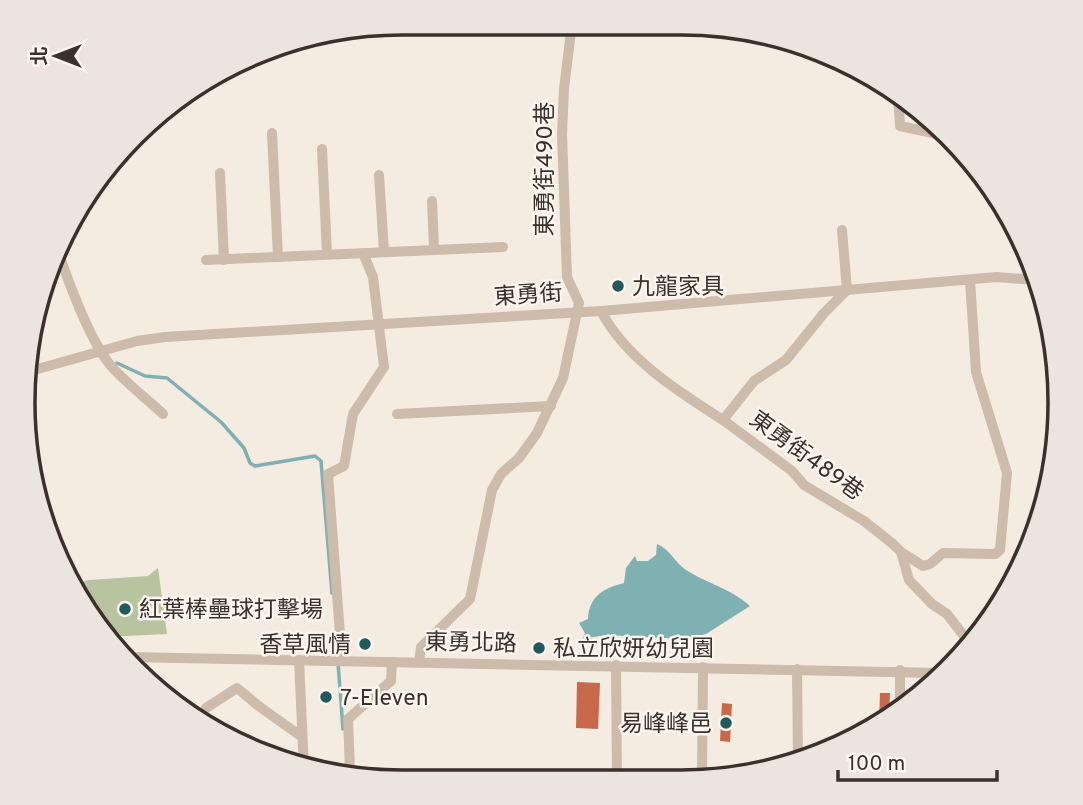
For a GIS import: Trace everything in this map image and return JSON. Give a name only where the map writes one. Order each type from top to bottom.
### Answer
[{"type":"street","name":"東勇街490巷","points":[[571,35],[562,135],[567,277],[579,303],[577,312]]},
{"type":"street","points":[[899,107],[900,126],[929,132]]},
{"type":"street","points":[[272,133],[278,257]]},
{"type":"street","points":[[322,149],[327,254]]},
{"type":"street","points":[[220,173],[224,260]]},
{"type":"street","points":[[379,175],[384,252]]},
{"type":"street","points":[[432,201],[434,248]]},
{"type":"street","points":[[842,230],[847,290]]},
{"type":"street","points":[[206,260],[503,247]]},
{"type":"street","points":[[337,661],[328,474],[344,466],[353,414],[384,367],[373,278],[363,253]]},
{"type":"street","points":[[62,264],[101,352],[111,366],[163,414]]},
{"type":"street","name":"東勇街","points":[[37,369],[137,341],[165,337],[601,311],[997,277],[1026,279]]},
{"type":"street","points":[[901,552],[923,566],[930,564],[943,553],[995,554],[1000,550],[1007,473],[976,372],[970,280]]},
{"type":"street","name":"東勇街489巷","points":[[847,290],[824,313],[786,360],[754,381],[723,421],[792,471],[804,485],[864,521],[901,552],[909,580],[932,604],[947,614],[964,636]]},
{"type":"street","points":[[601,311],[607,323],[641,361],[681,394],[723,421]]},
{"type":"street","points":[[419,662],[421,647],[470,599],[492,490],[500,474],[519,458],[551,407],[563,378],[577,312]]},
{"type":"street","points":[[397,414],[551,407]]},
{"type":"street","name":"東勇北路","points":[[138,657],[930,672]]},
{"type":"street","points":[[299,660],[303,756]]},
{"type":"street","points":[[350,766],[348,719],[391,681],[392,662]]},
{"type":"street","points":[[616,666],[617,770]]},
{"type":"street","points":[[702,769],[703,667]]},
{"type":"street","points":[[797,668],[798,750]]},
{"type":"street","points":[[900,670],[900,697]]},
{"type":"street","points":[[206,708],[237,688],[260,708],[302,737]]},
{"type":"green space","name":"紅葉棒壘球打擊場","points":[[158,568],[167,634],[119,636],[82,582],[148,576]]},
{"type":"water","points":[[657,544],[686,570],[735,595],[750,606],[706,634],[684,639],[606,635],[582,639],[585,633],[579,623],[588,619],[591,604],[599,594],[624,583],[626,568],[635,556],[637,561],[648,561],[656,555]]},
{"type":"building","points":[[577,682],[600,683],[598,729],[576,728]]},
{"type":"building","points":[[880,693],[890,693],[890,705],[879,711]]},
{"type":"building","name":"易峰峰邑","points":[[722,703],[732,704],[730,742],[720,741]]},
{"type":"waterway","points":[[117,363],[145,376],[167,378],[221,422],[244,448],[250,463],[255,466],[315,456],[321,461],[332,593]]},
{"type":"waterway","points":[[338,663],[343,729]]},
{"type":"place","name":"九龍家具","points":[[618,286]]},
{"type":"place","name":"紅葉棒壘球打擊場","points":[[125,609]]},
{"type":"place","name":"香草風情","points":[[365,644]]},
{"type":"place","name":"私立欣妍幼兒園","points":[[539,648]]},
{"type":"place","name":"7-Eleven","points":[[326,697]]},
{"type":"place","name":"易峰峰邑","points":[[726,723]]}]
